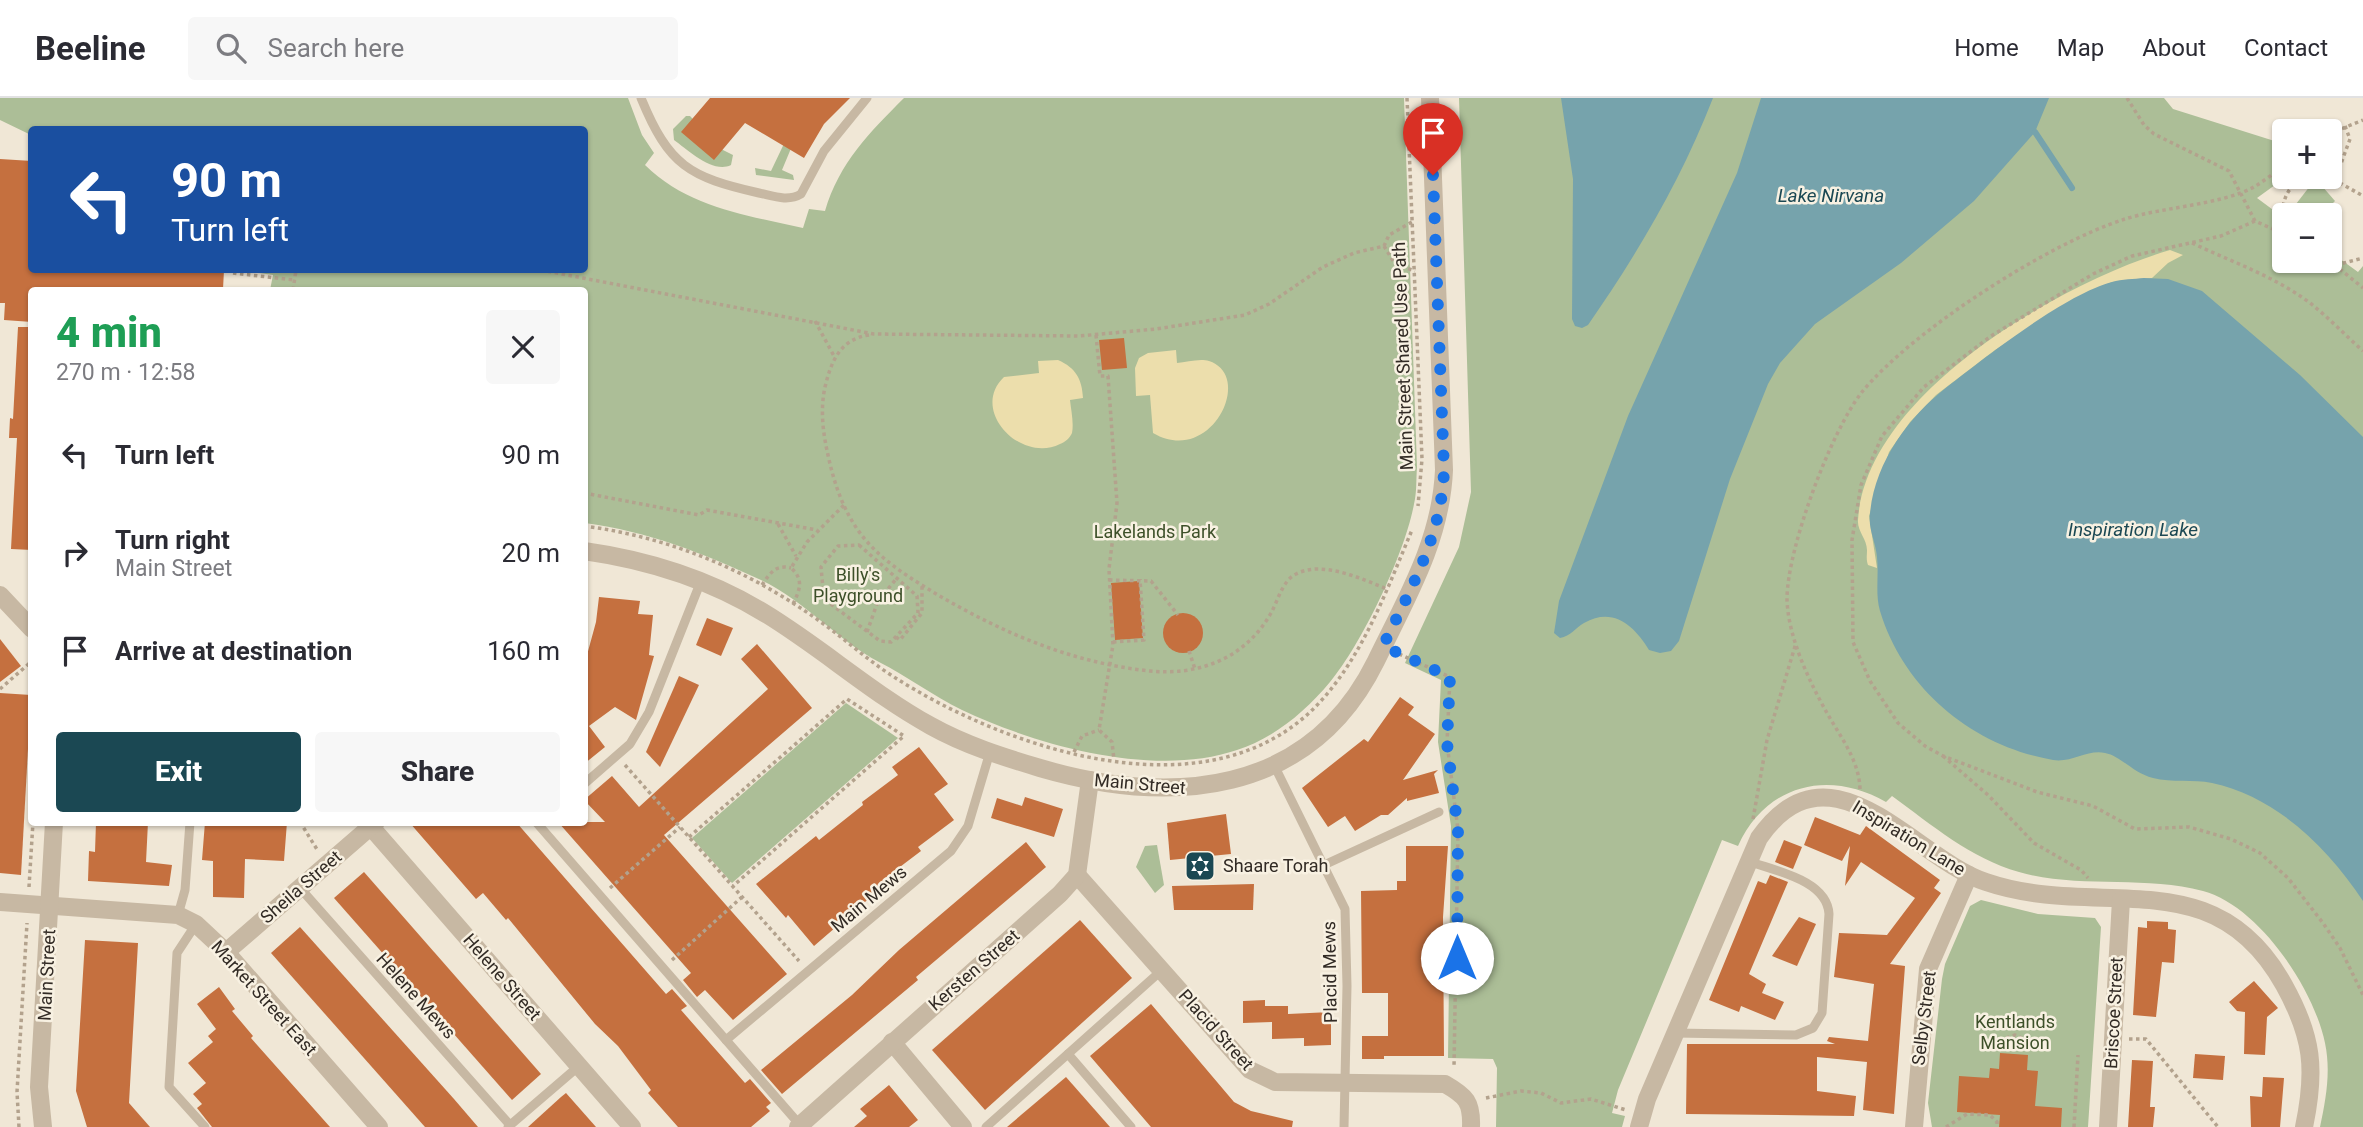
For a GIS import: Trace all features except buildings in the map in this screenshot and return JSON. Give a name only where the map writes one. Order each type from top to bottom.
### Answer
[{"type":"street","name":"Main Street","points":[[588,552],[657,566],[701,581],[766,614],[886,699],[933,727],[990,752],[1090,780],[1189,789],[1224,783],[1274,765],[1323,732],[1347,707],[1368,676],[1431,545],[1444,487],[1430,98]]},
{"type":"street","points":[[0,595],[28,625]]},
{"type":"street","points":[[1077,875],[1090,780]]},
{"type":"street","name":"Inspiration Lane","points":[[1639,1127],[1675,1032],[1748,861],[1768,825],[1791,808],[1830,799],[1860,804],[1969,874],[2019,890],[2201,908],[2234,924],[2264,954],[2292,1000],[2312,1053],[2311,1089],[2304,1127]]},
{"type":"street","name":"Main Street","points":[[43,1127],[39,1087],[54,826]]},
{"type":"street","name":"Sheila Street","points":[[226,952],[372,826]]},
{"type":"street","name":"Helene Street","points":[[374,826],[632,1127]]},
{"type":"street","name":"Selby Street","points":[[1914,1127],[1913,1111],[1928,969],[1969,874]]},
{"type":"street","name":"Placid Street","points":[[1077,875],[1250,1070],[1262,1078],[1275,1082],[1448,1085]]},
{"type":"street","name":"Kersten Street","points":[[799,1126],[1060,894],[1077,875]]},
{"type":"street","name":"Briscoe Street","points":[[2108,1127],[2121,900]]},
{"type":"street","name":"Market Street East","points":[[0,902],[178,915],[196,924],[226,952],[379,1127]]},
{"type":"street","points":[[891,1042],[962,1127]]},
{"type":"street","points":[[1448,1085],[1462,1092],[1470,1103],[1471,1127]]},
{"type":"lane","points":[[641,98],[658,137],[670,154],[688,169],[716,182],[786,198],[800,194],[824,151],[867,98]]},
{"type":"lane","points":[[588,781],[629,744],[649,712],[701,581]]},
{"type":"lane","name":"Main Mews","points":[[726,1040],[951,851],[968,827],[990,752]]},
{"type":"lane","name":"Placid Mews","points":[[1274,765],[1345,909],[1347,986],[1344,1127]]},
{"type":"lane","points":[[1324,866],[1439,812]]},
{"type":"lane","points":[[178,915],[185,890],[190,826]]},
{"type":"lane","points":[[541,826],[799,1126]]},
{"type":"lane","points":[[1675,1032],[1803,1034],[1813,1028],[1822,1013],[1829,914],[1826,899],[1816,888],[1748,861]]},
{"type":"lane","name":"Helene Mews","points":[[300,888],[509,1126],[579,1066]]},
{"type":"lane","points":[[196,924],[177,953],[169,1087],[205,1127]]},
{"type":"lane","points":[[986,1127],[1162,971]]},
{"type":"lane","points":[[1068,1054],[1131,1127]]},
{"type":"path","name":"Main Street Shared Use Path","points":[[1408,98],[1422,459],[1417,511]]},
{"type":"path","points":[[2127,98],[2144,125],[2154,134],[2229,171],[2255,221],[2272,229]]},
{"type":"path","points":[[2342,128],[2363,120]]},
{"type":"path","points":[[2342,161],[2350,139],[2345,126]]},
{"type":"path","points":[[1860,804],[1858,769],[1817,694],[1797,642],[1787,598],[1800,538],[1821,470],[1840,427],[1862,392],[1900,355],[1964,306],[2038,260],[2090,233],[2126,219],[2242,192],[2272,173]]},
{"type":"path","points":[[2342,184],[2363,196]]},
{"type":"path","points":[[2255,221],[2221,236],[2132,256],[2093,274],[1991,336],[1924,387],[1882,436],[1870,459],[1855,510],[1853,642],[1870,681],[1898,723],[1925,746],[1943,756],[2037,792],[2093,806],[2136,829],[2189,827],[2231,839],[2260,853],[2288,878],[2323,923],[2340,948],[2363,995]]},
{"type":"path","points":[[1384,246],[1389,235],[1412,222]]},
{"type":"path","points":[[2190,242],[2239,263],[2310,303],[2363,351]]},
{"type":"path","points":[[1384,246],[1395,264],[1415,271]]},
{"type":"path","points":[[1384,246],[1354,253],[1323,267],[1269,304],[1245,315],[1096,335],[874,334],[855,338],[834,356],[823,395],[822,422],[831,467],[844,505],[871,545],[922,585],[979,619],[1015,636],[1077,658],[1165,672],[1195,670],[1222,660],[1245,646],[1264,625],[1285,584],[1298,573],[1329,570],[1387,589]]},
{"type":"path","points":[[2342,263],[2363,258]]},
{"type":"path","points":[[2342,270],[2363,288]]},
{"type":"path","points":[[233,273],[295,280]]},
{"type":"path","points":[[294,287],[296,273]]},
{"type":"path","points":[[557,273],[874,334]]},
{"type":"path","points":[[815,321],[834,356]]},
{"type":"path","points":[[1096,335],[1100,376],[1108,376],[1116,516],[1109,580],[1113,642],[1099,730]]},
{"type":"path","points":[[588,494],[699,515],[707,510],[817,530]]},
{"type":"path","points":[[791,568],[796,556],[817,530],[844,505]]},
{"type":"path","points":[[588,527],[687,549],[762,585],[893,676],[954,711],[1022,739],[1074,753],[1158,765],[1199,763],[1232,756],[1282,733],[1319,704],[1342,676],[1387,589],[1416,522]]},
{"type":"path","points":[[778,524],[796,556]]},
{"type":"path","points":[[859,545],[897,578],[917,596],[918,613],[891,642],[880,641],[824,599],[821,566],[838,546],[859,545]]},
{"type":"path","points":[[762,585],[773,570],[782,566],[791,568],[798,575],[801,586],[793,604]]},
{"type":"path","points":[[867,632],[878,600],[897,578]]},
{"type":"path","points":[[1109,580],[1140,579],[1156,586],[1178,615]]},
{"type":"path","points":[[1113,642],[1144,640],[1140,579]]},
{"type":"path","points":[[896,637],[900,640],[921,617],[922,585]]},
{"type":"path","points":[[1754,824],[1752,811],[1767,740],[1797,642]]},
{"type":"path","points":[[1383,646],[1450,677],[1447,743],[1458,830],[1455,1061],[1448,1085]]},
{"type":"path","points":[[1189,651],[1195,670]]},
{"type":"path","points":[[0,689],[28,664]]},
{"type":"path","points":[[689,837],[847,699],[904,736],[733,886]]},
{"type":"path","points":[[1099,730],[1112,742],[1114,760],[1110,783]]},
{"type":"path","points":[[1070,776],[1074,753],[1082,736],[1099,730]]},
{"type":"path","points":[[617,756],[808,971]]},
{"type":"path","points":[[1943,756],[1948,764],[1988,795],[2031,841],[2086,873],[2090,883]]},
{"type":"path","points":[[19,1127],[17,1092],[33,826]]},
{"type":"path","points":[[303,826],[329,863]]},
{"type":"path","points":[[600,897],[680,827]]},
{"type":"path","points":[[663,968],[742,897]]},
{"type":"path","points":[[2000,1050],[2004,1039],[2015,1035],[2026,1040],[2028,1052]]},
{"type":"path","points":[[2113,1038],[2146,1040],[2218,1127]]},
{"type":"path","points":[[2074,1127],[2078,1055]]},
{"type":"path","points":[[1470,1103],[1521,1091],[1541,1093],[1560,1103],[1591,1099],[1605,1104]]},
{"type":"path","points":[[1946,1127],[1967,1114],[1990,1115],[1997,1122],[1997,1127]]},
{"type":"green space","name":"Lakelands Park","points":[[0,98],[628,98],[642,135],[654,153],[645,165],[662,180],[719,208],[803,228],[809,209],[825,211],[847,163],[904,98],[1404,98],[1417,467],[1416,495],[1409,524],[1381,597],[1342,665],[1310,704],[1264,739],[1237,750],[1205,758],[1170,761],[1097,754],[1061,746],[992,723],[941,699],[864,653],[792,598],[761,580],[675,545],[588,524],[588,287],[271,287],[273,275],[259,273],[588,273],[588,126],[28,126],[28,134],[0,120]]},
{"type":"green space","points":[[1459,98],[2164,98],[2173,109],[2272,140],[2272,187],[2257,198],[2272,209],[2272,273],[2342,273],[2342,260],[2358,272],[2363,266],[2363,1127],[2320,1127],[2328,1064],[2319,1022],[2296,975],[2281,952],[2244,913],[2224,900],[2203,891],[2180,886],[2064,880],[2019,872],[1968,849],[1892,796],[1886,802],[1843,786],[1822,785],[1801,788],[1782,796],[1765,808],[1750,825],[1738,846],[1722,840],[1618,1090],[1612,1113],[1625,1116],[1622,1127],[1496,1127],[1497,1068],[1493,1059],[1448,1058],[1451,826],[1438,742],[1441,680],[1405,663],[1459,547],[1471,492]]},
{"type":"green space","points":[[686,116],[690,116],[721,149],[733,155],[731,165],[724,167],[709,164],[674,140],[673,129]]},
{"type":"green space","points":[[791,129],[792,146],[782,170],[793,175],[794,180],[756,175],[755,168],[771,171]]},
{"type":"green space","points":[[2308,189],[2325,189],[2335,201],[2333,203],[2297,203]]},
{"type":"green space","points":[[846,703],[898,738],[732,883],[692,838]]},
{"type":"green space","points":[[1157,845],[1164,885],[1155,893],[1136,867],[1145,846]]},
{"type":"green space","name":"Kentlands Mansion","points":[[1981,900],[2038,914],[2095,918],[2101,927],[2088,1127],[1932,1127],[1928,1103],[1945,964],[1970,906]]},
{"type":"sand","points":[[2170,250],[2183,255],[2168,263],[2152,278],[2112,282],[2080,296],[1995,350],[1936,395],[1910,422],[1889,452],[1869,516],[1877,568],[1868,565],[1867,546],[1858,520],[1869,473],[1895,429],[1932,387],[1976,349],[2026,316],[2077,288]]},
{"type":"sand","points":[[1176,350],[1177,363],[1209,361],[1222,370],[1228,383],[1227,399],[1220,415],[1208,429],[1193,438],[1174,440],[1153,433],[1150,395],[1136,396],[1135,368],[1139,358],[1148,353]]},
{"type":"sand","points":[[1058,360],[1074,371],[1082,391],[1083,398],[1070,400],[1072,433],[1060,444],[1045,448],[1030,447],[1004,430],[996,418],[992,404],[995,390],[1004,377],[1039,373],[1038,361]]},
{"type":"water","points":[[1561,98],[1713,98],[1687,158],[1657,215],[1606,298],[1588,325],[1582,328],[1575,326],[1572,319],[1573,179]]},
{"type":"water","name":"Lake Nirvana","points":[[1761,98],[2049,98],[2035,132],[1974,201],[1901,263],[1815,324],[1780,363],[1768,384],[1730,479],[1679,641],[1671,651],[1660,653],[1649,650],[1630,627],[1614,618],[1595,618],[1560,638],[1554,633],[1559,601],[1628,416],[1737,173]]},
{"type":"water","name":"Inspiration Lake","points":[[2168,279],[2202,291],[2300,375],[2363,437],[2363,901],[2334,862],[2299,827],[2258,800],[2236,790],[2212,783],[2153,778],[2116,757],[2099,752],[2067,760],[2053,760],[2024,753],[1969,728],[1945,710],[1906,666],[1891,640],[1880,611],[1877,557],[1870,514],[1878,477],[1895,443],[1907,427],[1919,412],[1947,387],[2049,313],[2093,289],[2116,281]]},
{"type":"waterway","points":[[2035,132],[2072,188]]},
{"type":"place","name":"Shaare Torah","points":[[1200,866]]},
{"type":"route","points":[[1433,175],[1444,470],[1442,505],[1431,545],[1383,646],[1450,677],[1447,743],[1458,830],[1457,958]]},
{"type":"park label","name":"Billy's Playground","points":[[858,585]]}]
